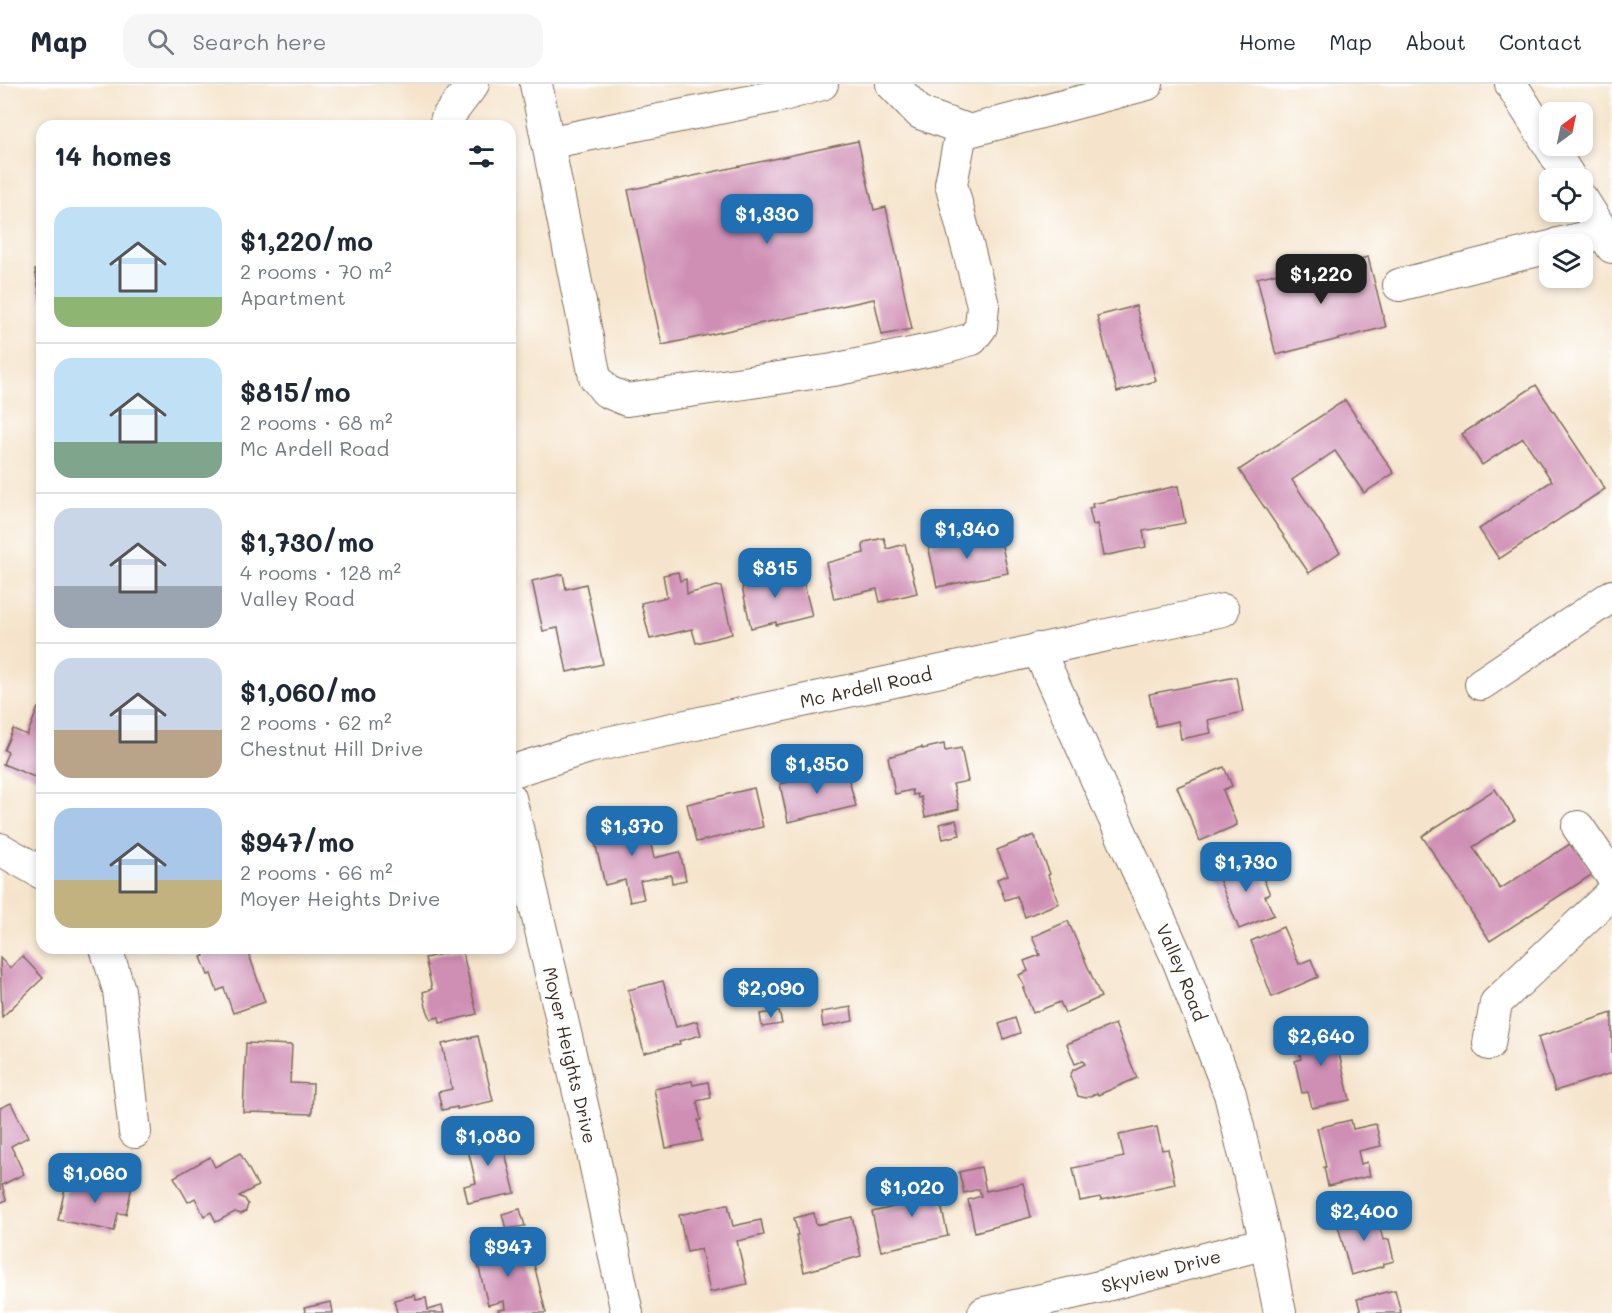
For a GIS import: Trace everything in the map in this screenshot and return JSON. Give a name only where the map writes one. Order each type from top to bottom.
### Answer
[{"type":"street","points":[[446,120],[473,84]]},
{"type":"street","points":[[536,84],[595,377],[606,392],[627,400],[833,370],[940,348],[972,339],[981,327],[983,305],[951,184],[962,128]]},
{"type":"street","points":[[547,143],[783,95],[822,84]]},
{"type":"street","points":[[892,84],[920,113],[969,131],[1147,84]]},
{"type":"street","points":[[1511,84],[1564,168]]},
{"type":"street","points":[[1593,216],[1608,240],[1593,241]]},
{"type":"street","points":[[1400,285],[1539,250]]},
{"type":"street","points":[[1481,684],[1612,596]]},
{"type":"street","name":"Mc Ardell Road","points":[[516,769],[589,747],[1223,610]]},
{"type":"street","name":"Valley Road","points":[[1038,649],[1179,962],[1230,1095],[1266,1243],[1280,1313]]},
{"type":"street","name":"Moyer Heights Drive","points":[[516,824],[592,1148],[627,1313]]},
{"type":"street","points":[[1578,827],[1612,876]]},
{"type":"street","points":[[0,849],[36,870]]},
{"type":"street","points":[[1489,1044],[1496,1003],[1612,893]]},
{"type":"street","points":[[108,954],[119,990],[135,1132]]},
{"type":"street","name":"Skyview Drive","points":[[984,1313],[1099,1287],[1266,1243]]},
{"type":"building","points":[[858,141],[874,210],[886,207],[912,329],[882,335],[874,299],[662,345],[628,190]]},
{"type":"building","points":[[1368,257],[1386,327],[1276,355],[1257,278],[1307,266],[1308,272]]},
{"type":"building","points":[[1136,306],[1156,381],[1117,392],[1097,316]]},
{"type":"building","points":[[1536,385],[1605,489],[1499,559],[1479,529],[1552,481],[1523,438],[1482,465],[1462,434]]},
{"type":"building","points":[[1345,400],[1394,473],[1364,493],[1335,451],[1292,480],[1340,552],[1309,573],[1239,470]]},
{"type":"building","points":[[1178,486],[1185,523],[1143,531],[1146,547],[1103,556],[1097,524],[1093,525],[1089,508],[1093,507],[1092,504]]},
{"type":"building","points":[[967,537],[969,543],[1000,537],[1008,573],[937,587],[928,545]]},
{"type":"building","points":[[884,538],[887,549],[905,544],[917,593],[880,602],[877,589],[834,599],[826,563],[864,553],[865,542]]},
{"type":"building","points":[[782,568],[785,584],[803,580],[812,616],[776,625],[776,622],[751,628],[742,587],[747,586],[745,577]]},
{"type":"building","points":[[678,572],[680,581],[686,579],[687,594],[721,587],[732,634],[696,643],[692,629],[650,639],[641,603],[667,597],[663,575]]},
{"type":"building","points":[[563,574],[566,589],[586,584],[603,664],[567,672],[558,628],[543,631],[532,581]]},
{"type":"building","points":[[1236,677],[1243,712],[1208,720],[1211,733],[1181,739],[1178,721],[1156,726],[1149,694]]},
{"type":"building","points":[[36,713],[36,778],[3,764],[8,752],[4,750],[13,729],[27,735]]},
{"type":"building","points":[[944,744],[945,751],[961,748],[968,781],[953,784],[959,809],[925,817],[921,797],[918,798],[917,794],[913,795],[912,790],[895,794],[888,757],[922,747],[922,749]]},
{"type":"building","points":[[1224,767],[1232,786],[1223,790],[1237,825],[1200,841],[1177,787]]},
{"type":"building","points":[[846,769],[856,806],[788,822],[780,784]]},
{"type":"building","points":[[754,788],[763,827],[696,842],[687,804]]},
{"type":"building","points":[[1495,789],[1515,820],[1473,847],[1500,889],[1573,842],[1593,874],[1490,941],[1422,836]]},
{"type":"building","points":[[630,816],[634,831],[647,828],[654,858],[680,852],[686,880],[672,883],[671,875],[640,881],[644,899],[630,902],[625,880],[605,885],[591,825]]},
{"type":"building","points":[[956,820],[960,835],[943,839],[939,824]]},
{"type":"building","points":[[1034,835],[1059,903],[1025,917],[1017,896],[1005,900],[997,879],[1008,875],[997,850]]},
{"type":"building","points":[[1254,858],[1270,894],[1265,896],[1274,915],[1239,929],[1217,874]]},
{"type":"building","points":[[1068,921],[1101,997],[1065,1013],[1060,1002],[1033,1013],[1019,975],[1028,971],[1024,961],[1040,955],[1032,937]]},
{"type":"building","points":[[1283,927],[1299,964],[1311,959],[1318,977],[1272,997],[1251,941]]},
{"type":"building","points":[[204,954],[249,954],[265,1002],[233,1013],[224,988],[217,991],[211,974],[208,975],[201,957]]},
{"type":"building","points":[[441,954],[463,954],[477,1014],[440,1023],[439,1017],[431,1019],[423,992],[432,989],[425,958]]},
{"type":"building","points":[[22,956],[43,978],[2,1017],[0,958],[10,968]]},
{"type":"building","points":[[663,981],[676,1027],[697,1021],[701,1035],[679,1041],[680,1044],[644,1053],[628,990]]},
{"type":"building","points":[[851,1007],[853,1021],[823,1027],[821,1012]]},
{"type":"building","points":[[779,1011],[782,1024],[762,1027],[760,1014]]},
{"type":"building","points":[[1612,1013],[1612,1073],[1555,1091],[1538,1037]]},
{"type":"building","points":[[1015,1018],[1020,1033],[1004,1039],[999,1024]]},
{"type":"building","points":[[1115,1024],[1137,1078],[1098,1095],[1097,1093],[1086,1098],[1078,1096],[1070,1076],[1073,1070],[1085,1064],[1083,1061],[1075,1064],[1067,1044]]},
{"type":"building","points":[[1332,1024],[1350,1100],[1312,1108],[1308,1092],[1302,1093],[1295,1061],[1301,1059],[1295,1032]]},
{"type":"building","points":[[478,1036],[493,1101],[442,1110],[438,1092],[452,1089],[442,1044]]},
{"type":"building","points":[[246,1043],[292,1045],[290,1083],[313,1084],[312,1114],[243,1112]]},
{"type":"building","points":[[692,1081],[693,1085],[708,1082],[711,1098],[697,1101],[702,1141],[666,1148],[654,1089]]},
{"type":"building","points":[[11,1103],[28,1137],[11,1146],[24,1174],[2,1185],[6,1200],[0,1203],[0,1108]]},
{"type":"building","points":[[1351,1120],[1353,1129],[1376,1124],[1381,1146],[1358,1151],[1361,1164],[1367,1162],[1370,1176],[1328,1186],[1317,1128]]},
{"type":"building","points":[[1157,1127],[1162,1150],[1168,1149],[1175,1184],[1101,1200],[1100,1197],[1080,1201],[1073,1168],[1124,1157],[1119,1135]]},
{"type":"building","points":[[499,1129],[515,1193],[468,1203],[464,1186],[476,1183],[465,1137]]},
{"type":"building","points":[[240,1153],[258,1186],[239,1196],[248,1204],[246,1211],[241,1214],[235,1212],[216,1222],[211,1212],[204,1216],[195,1198],[188,1202],[174,1177],[210,1157],[215,1167]]},
{"type":"building","points":[[981,1167],[986,1191],[1023,1183],[1031,1217],[975,1232],[968,1200],[981,1196],[979,1189],[964,1193],[959,1172]]},
{"type":"building","points":[[92,1178],[132,1186],[126,1214],[118,1213],[114,1231],[58,1220],[66,1184],[90,1189]]},
{"type":"building","points":[[935,1178],[948,1236],[881,1251],[872,1212],[907,1204],[903,1186]]},
{"type":"building","points":[[728,1204],[733,1226],[761,1220],[764,1235],[737,1241],[747,1284],[710,1292],[701,1249],[687,1252],[679,1215]]},
{"type":"building","points":[[1375,1208],[1383,1240],[1389,1239],[1394,1261],[1351,1275],[1336,1218]]},
{"type":"building","points":[[520,1209],[525,1226],[506,1229],[502,1214]]},
{"type":"building","points":[[814,1213],[816,1225],[852,1217],[861,1256],[804,1272],[794,1218]]},
{"type":"building","points":[[493,1235],[505,1242],[509,1262],[532,1256],[546,1313],[499,1313],[498,1310],[505,1309],[504,1301],[488,1305],[472,1240]]},
{"type":"building","points":[[1395,1290],[1401,1313],[1361,1313],[1357,1299]]},
{"type":"building","points":[[415,1295],[416,1300],[426,1298],[428,1310],[442,1306],[444,1313],[397,1313],[394,1300]]},
{"type":"building","points":[[331,1302],[333,1313],[306,1313],[304,1308]]}]
